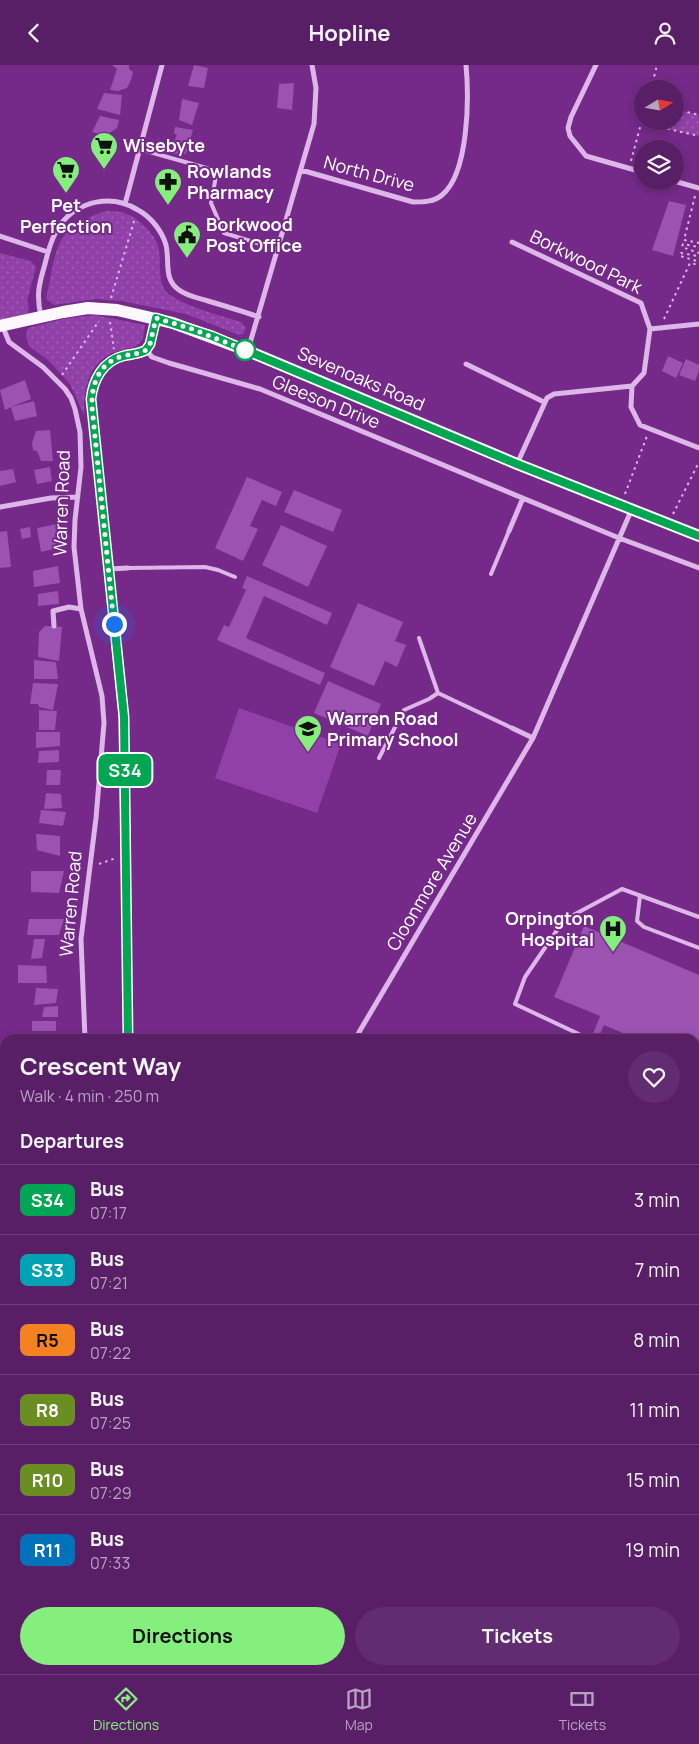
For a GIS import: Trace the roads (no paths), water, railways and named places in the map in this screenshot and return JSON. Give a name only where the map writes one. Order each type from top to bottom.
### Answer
[{"type":"main road","name":"Sevenoaks Road","points":[[2,326],[41,316],[81,309],[108,309],[156,318],[192,329],[248,351],[517,464],[699,536]]},
{"type":"street","points":[[125,204],[162,65]]},
{"type":"street","points":[[248,351],[314,125],[316,88],[312,65]]},
{"type":"street","name":"North Drive","points":[[301,170],[413,202],[428,201],[441,196],[450,187],[457,175],[466,132],[466,65]]},
{"type":"street","points":[[596,65],[571,117],[568,128],[569,133],[586,155],[634,169]]},
{"type":"street","points":[[684,184],[698,188]]},
{"type":"street","points":[[41,316],[37,294],[48,252],[61,224],[82,207],[106,200],[138,209],[154,223],[166,245],[168,275],[176,288],[182,292],[258,317]]},
{"type":"street","points":[[0,236],[48,252]]},
{"type":"street","name":"Borkwood Park","points":[[512,242],[641,303],[650,329],[644,373],[632,387]]},
{"type":"street","points":[[146,350],[150,344],[156,318]]},
{"type":"street","points":[[650,329],[699,324]]},
{"type":"street","name":"Warren Road","points":[[2,326],[9,342],[43,367],[58,381],[71,398],[80,432],[81,467],[74,547],[82,609],[102,696],[104,723],[81,939],[85,1034]]},
{"type":"street","name":"Warren Road","points":[[128,1034],[124,717],[91,399],[96,379],[104,367],[115,359],[146,350]]},
{"type":"street","name":"Gleeson Drive","points":[[146,350],[152,357],[260,389],[619,538],[699,568]]},
{"type":"street","points":[[466,364],[544,402]]},
{"type":"street","points":[[517,464],[547,398],[554,394],[632,387],[631,407],[640,425],[699,448]]},
{"type":"street","points":[[0,507],[51,498],[78,497]]},
{"type":"street","points":[[509,531],[523,497]]},
{"type":"street","name":"Cloonmore Avenue","points":[[358,1034],[533,738],[619,538],[626,507]]},
{"type":"street","points":[[109,569],[128,569]]},
{"type":"street","points":[[54,625],[53,611],[69,607],[82,609]]},
{"type":"street","points":[[512,728],[533,738]]},
{"type":"lane","points":[[139,149],[217,171],[211,203],[224,233],[277,249]]},
{"type":"lane","points":[[491,574],[509,531]]},
{"type":"lane","points":[[128,569],[205,567],[235,577]]},
{"type":"lane","points":[[418,638],[438,693],[512,728]]},
{"type":"lane","points":[[379,758],[404,710],[438,693]]},
{"type":"lane","points":[[581,1034],[515,1004],[525,977],[564,920],[622,889],[699,917]]},
{"type":"lane","points":[[640,896],[637,921],[644,927],[699,948]]},
{"type":"place","name":"Wisebyte","points":[[104,170]]},
{"type":"place","name":"Pet Perfection","points":[[66,194]]},
{"type":"place","name":"Rowlands Pharmacy","points":[[168,206]]},
{"type":"place","name":"Borkwood Post Office","points":[[187,259]]},
{"type":"place","name":"Warren Road Primary School","points":[[308,753]]},
{"type":"place","name":"Orpington Hospital","points":[[613,953]]}]
